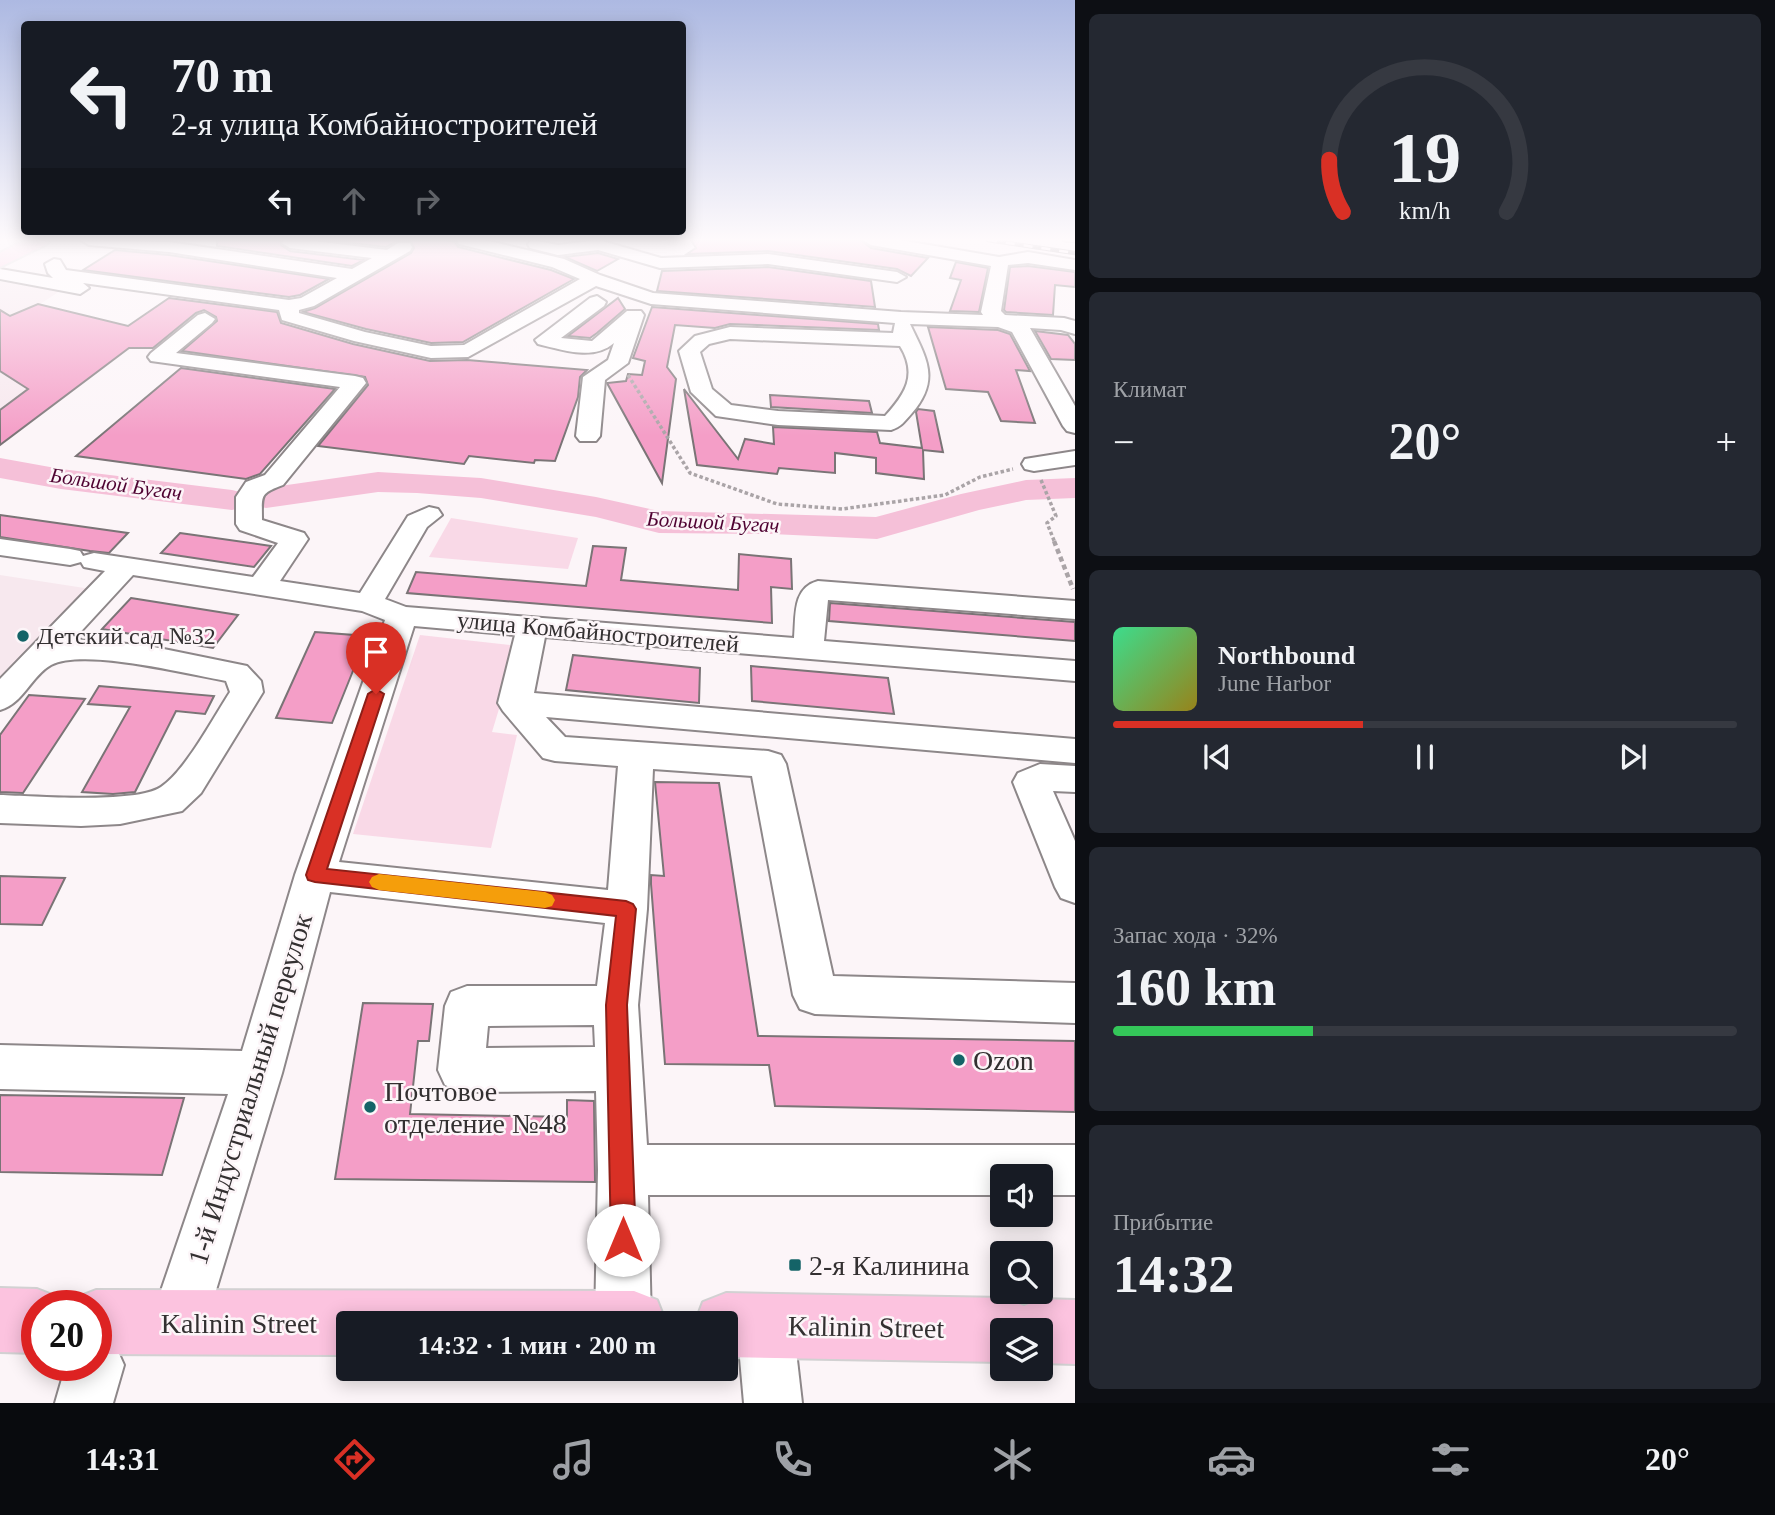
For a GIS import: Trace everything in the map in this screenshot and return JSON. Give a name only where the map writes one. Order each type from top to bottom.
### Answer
[{"type":"main road","points":[[0,1320],[21,1321]]},
{"type":"main road","name":"Kalinin Street","points":[[112,1339],[177,1323],[336,1323]]},
{"type":"main road","name":"Kalinin Street","points":[[746,1325],[990,1330]]},
{"type":"main road","points":[[1053,1331],[1075,1332]]},
{"type":"street","points":[[233,305],[274,312],[275,321],[352,353]]},
{"type":"street","points":[[285,305],[289,306],[289,316],[361,337],[431,352],[468,351],[548,305]]},
{"type":"street","points":[[592,305],[545,340],[571,346],[597,347],[634,305]]},
{"type":"street","points":[[588,436],[594,377],[617,363],[635,305]]},
{"type":"street","points":[[744,305],[901,318],[1064,324],[1075,328]]},
{"type":"street","points":[[992,305],[991,312],[1000,321],[1020,328],[1075,426]]},
{"type":"street","points":[[901,318],[904,340]]},
{"type":"street","points":[[205,319],[158,357],[355,383],[274,480],[255,487],[249,497],[249,524],[294,540],[260,588]]},
{"type":"street","points":[[730,333],[904,340],[911,344],[921,382],[915,397],[891,423],[778,418],[724,411],[702,392],[689,351],[702,340],[730,333]]},
{"type":"street","points":[[1037,471],[1075,458]]},
{"type":"street","name":"1-й Индустриальный переулок","points":[[177,1323],[259,1073],[315,875],[385,609],[417,522],[429,515]]},
{"type":"street","name":"улица Комбайностроителей","points":[[0,547],[385,609],[532,626],[1075,671]]},
{"type":"street","points":[[0,699],[126,566]]},
{"type":"street","points":[[515,703],[532,626]]},
{"type":"street","points":[[0,809],[107,811],[169,801],[188,784],[247,692],[245,681],[236,673],[149,656],[68,648],[38,659]]},
{"type":"street","points":[[515,703],[1075,751]]},
{"type":"street","points":[[515,703],[555,748],[768,764],[815,995],[1075,1003]]},
{"type":"street","points":[[623,1311],[623,1170],[616,1005],[626,909],[636,755]]},
{"type":"street","points":[[1075,779],[1040,777],[1031,782],[1075,887]]},
{"type":"street","points":[[315,875],[626,909]]},
{"type":"street","points":[[616,1005],[467,1006],[461,1070],[620,1069]]},
{"type":"street","points":[[0,1067],[259,1073]]},
{"type":"street","points":[[623,1170],[1075,1170]]},
{"type":"street","points":[[746,1325],[773,1403]]},
{"type":"street","points":[[85,1403],[90,1381]]},
{"type":"lane","points":[[808,649],[814,593],[818,590],[1075,610]]},
{"type":"path","points":[[617,363],[632,379],[690,473],[777,503],[842,509],[945,495],[981,477],[1037,471],[1056,516],[1047,523],[1075,593]]},
{"type":"shaded area","points":[[0,305],[46,305],[119,324],[0,410]]},
{"type":"shaded area","points":[[451,518],[578,538],[568,569],[429,557]]},
{"type":"shaded area","name":"Детский сад №32","points":[[0,575],[91,589],[0,683]]},
{"type":"shaded area","points":[[420,635],[518,646],[492,732],[517,735],[491,848],[353,834]]},
{"type":"building","points":[[35,305],[44,305],[128,326],[158,305],[227,305],[277,312],[281,323],[353,344],[430,361],[467,360],[587,370],[580,377],[578,397],[555,461],[535,460],[534,463],[469,456],[464,464],[318,446],[368,385],[365,377],[182,351],[217,321],[216,317],[204,310],[196,313],[153,348],[129,348],[0,445],[0,410],[28,389],[0,371],[0,310],[10,316]]},
{"type":"building","points":[[319,305],[527,305],[463,342],[431,343],[303,312]]},
{"type":"building","points":[[608,305],[623,305],[625,309],[590,338],[568,336]]},
{"type":"building","points":[[952,305],[980,305],[979,312],[950,311]]},
{"type":"building","points":[[1005,305],[1054,305],[1053,315],[1004,310]]},
{"type":"building","points":[[652,307],[878,324],[879,330],[730,324],[715,328],[675,325],[667,367],[676,379],[662,483],[607,383],[626,381],[628,374],[642,375],[645,361],[633,358]]},
{"type":"building","points":[[928,327],[998,330],[1010,334],[1030,371],[1016,370],[1035,423],[1001,421],[988,392],[946,389]]},
{"type":"building","points":[[1035,331],[1068,335],[1075,344],[1075,360],[1051,359]]},
{"type":"building","points":[[181,368],[335,389],[260,474],[246,479],[76,456]]},
{"type":"building","points":[[684,389],[738,459],[745,439],[774,444],[773,427],[877,432],[880,443],[922,448],[916,412],[918,409],[934,411],[943,452],[923,450],[924,479],[876,473],[876,458],[835,453],[835,473],[779,468],[777,474],[697,465]]},
{"type":"building","points":[[770,395],[869,401],[872,413],[771,407]]},
{"type":"building","points":[[0,515],[128,533],[109,553],[90,551],[0,537]]},
{"type":"building","points":[[180,533],[271,546],[254,567],[161,553]]},
{"type":"building","points":[[593,546],[626,548],[621,580],[738,590],[739,554],[791,559],[792,589],[771,587],[772,623],[407,593],[416,572],[586,586]]},
{"type":"building","points":[[131,598],[238,615],[213,648],[102,629]]},
{"type":"building","points":[[830,603],[1075,622],[1075,641],[829,621]]},
{"type":"building","points":[[315,632],[367,636],[332,723],[276,718]]},
{"type":"building","points":[[573,655],[700,668],[699,703],[566,690]]},
{"type":"building","points":[[751,666],[888,678],[894,714],[752,701]]},
{"type":"building","points":[[99,686],[214,696],[205,714],[176,711],[135,792],[82,792],[130,707],[88,704]]},
{"type":"building","points":[[29,695],[85,699],[23,793],[0,792],[0,735]]},
{"type":"building","points":[[655,782],[719,783],[758,1036],[1075,1041],[1075,1112],[775,1106],[769,1065],[665,1064],[651,884],[651,875],[664,876]]},
{"type":"building","points":[[0,876],[65,878],[42,925],[0,924]]},
{"type":"building","points":[[363,1003],[433,1004],[429,1041],[418,1041],[410,1114],[567,1117],[567,1100],[594,1101],[595,1182],[335,1179]]},
{"type":"building","points":[[0,1095],[184,1098],[162,1175],[0,1172]]},
{"type":"waterway","name":"Большой Бугач","points":[[0,468],[61,479],[232,500]]},
{"type":"waterway","name":"Большой Бугач","points":[[266,498],[378,482],[417,483],[481,488],[596,507],[659,522],[772,523],[877,528],[973,501],[1026,490],[1075,488]]},
{"type":"slow traffic","points":[[379,882],[545,900]]},
{"type":"place","name":"Детский сад №32","points":[[23,636]]},
{"type":"place","name":"Ozon","points":[[959,1060]]},
{"type":"place","name":"Почтовое отделение №48","points":[[370,1107]]},
{"type":"place","name":"2-я Калинина","points":[[795,1265]]},
{"type":"route","points":[[376,694],[315,875],[626,909],[616,1005],[623,1240]]}]
